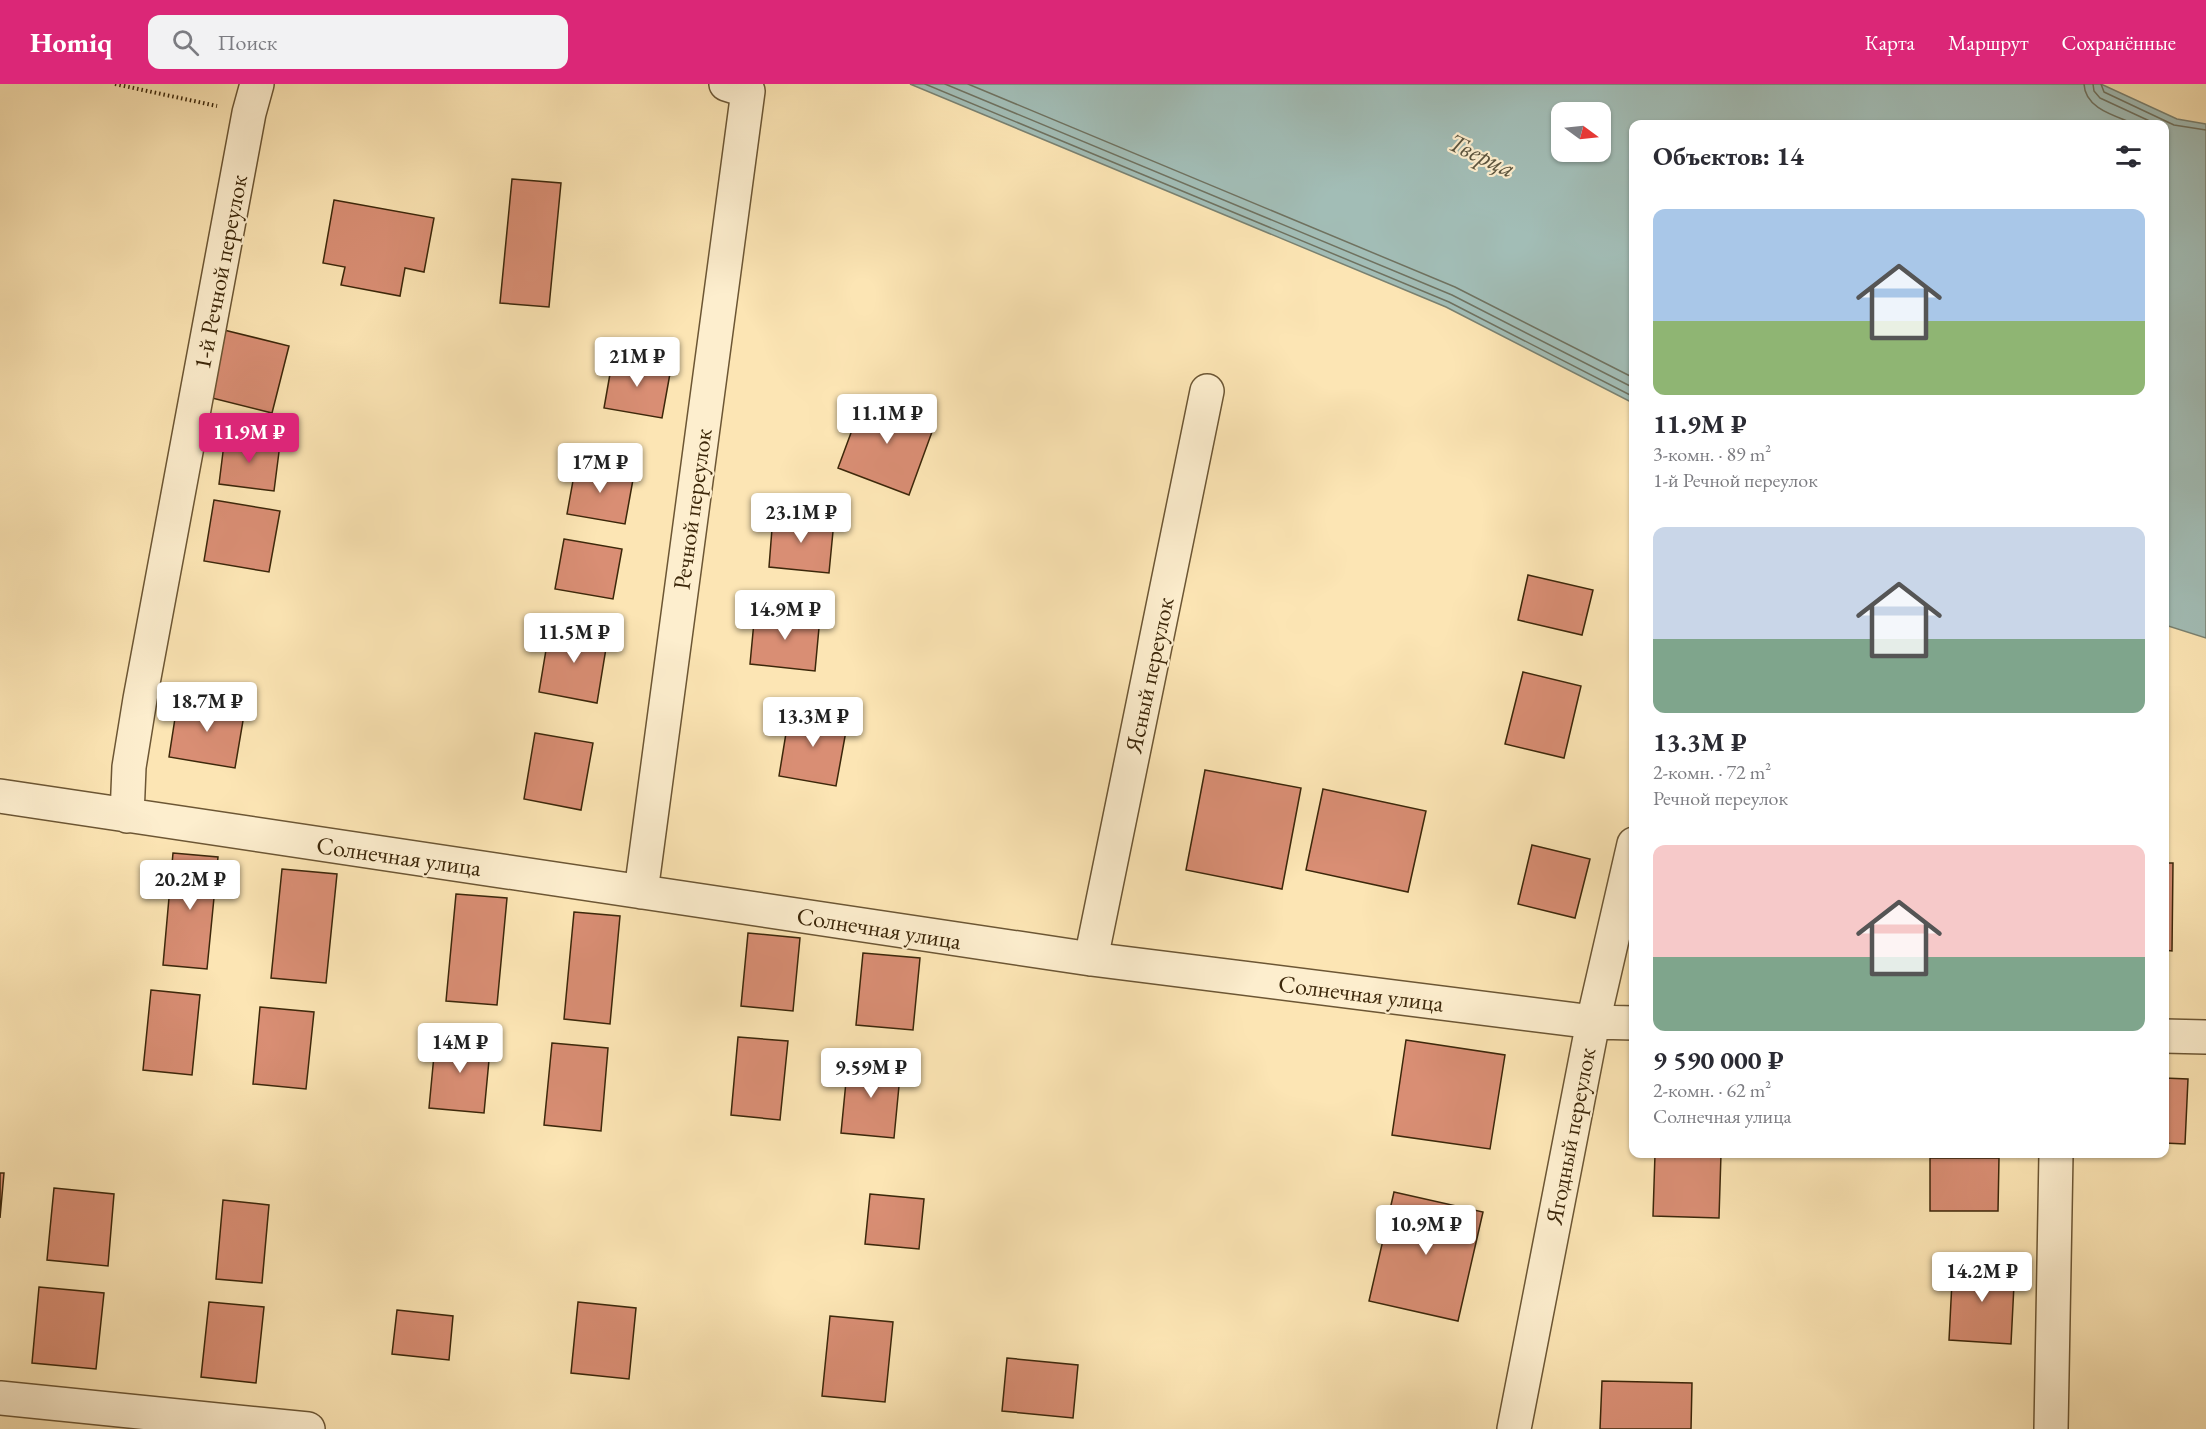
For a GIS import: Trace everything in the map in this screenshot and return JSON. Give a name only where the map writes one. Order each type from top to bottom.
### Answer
[{"type":"street","name":"Речной переулок","points":[[641,892],[737,88]]},
{"type":"street","name":"1-й Речной переулок","points":[[128,816],[129,767],[253,99]]},
{"type":"street","name":"Ясный переулок","points":[[1091,959],[1207,391]]},
{"type":"street","name":"Солнечная улица","points":[[0,796],[1091,959],[1593,1022],[1629,1023]]},
{"type":"street","name":"Ягодный переулок","points":[[1514,1429],[1593,1022],[1629,866]]},
{"type":"street","points":[[2169,1036],[2206,1037]]},
{"type":"street","points":[[2051,1429],[2056,1158]]},
{"type":"street","points":[[0,1398],[308,1429]]},
{"type":"path","points":[[116,84],[253,99]]},
{"type":"water","name":"Тверца","points":[[910,84],[2101,84],[2177,119],[2206,124],[2206,638],[2169,626],[2169,120],[1629,120],[1629,401],[1446,307]]},
{"type":"building","points":[[512,179],[561,183],[549,307],[500,303]]},
{"type":"building","points":[[334,200],[434,218],[424,272],[405,268],[400,296],[341,285],[345,267],[323,263]]},
{"type":"building","points":[[224,330],[289,346],[272,413],[208,397]]},
{"type":"building","points":[[613,357],[671,368],[662,418],[604,408]]},
{"type":"building","points":[[865,395],[936,421],[909,495],[838,468]]},
{"type":"building","points":[[225,436],[280,444],[274,491],[219,484]]},
{"type":"building","points":[[576,464],[634,474],[625,524],[567,514]]},
{"type":"building","points":[[214,500],[280,511],[269,572],[204,561]]},
{"type":"building","points":[[773,516],[834,521],[829,573],[769,567]]},
{"type":"building","points":[[564,539],[622,549],[613,599],[555,589]]},
{"type":"building","points":[[1528,575],[1593,590],[1582,635],[1518,620]]},
{"type":"building","points":[[755,611],[820,617],[815,671],[750,664]]},
{"type":"building","points":[[550,626],[608,636],[597,703],[539,692]]},
{"type":"building","points":[[1523,672],[1581,686],[1564,758],[1505,744]]},
{"type":"building","points":[[178,699],[245,709],[235,768],[169,757]]},
{"type":"building","points":[[790,709],[848,720],[836,786],[779,776]]},
{"type":"building","points":[[535,733],[593,743],[581,810],[524,799]]},
{"type":"building","points":[[1205,770],[1301,788],[1282,889],[1186,870]]},
{"type":"building","points":[[1323,789],[1426,811],[1408,892],[1306,870]]},
{"type":"building","points":[[1532,845],[1590,859],[1575,918],[1518,904]]},
{"type":"building","points":[[173,853],[218,857],[207,969],[163,965]]},
{"type":"building","points":[[2169,863],[2173,863],[2172,951],[2169,951]]},
{"type":"building","points":[[282,869],[337,874],[326,983],[271,978]]},
{"type":"building","points":[[456,894],[507,898],[497,1005],[446,1001]]},
{"type":"building","points":[[574,912],[620,916],[610,1024],[564,1019]]},
{"type":"building","points":[[748,933],[800,938],[793,1011],[741,1006]]},
{"type":"building","points":[[863,953],[920,958],[913,1030],[856,1025]]},
{"type":"building","points":[[151,990],[200,995],[192,1075],[143,1070]]},
{"type":"building","points":[[260,1007],[314,1012],[306,1089],[253,1084]]},
{"type":"building","points":[[436,1034],[491,1039],[484,1113],[429,1108]]},
{"type":"building","points":[[738,1037],[788,1041],[780,1120],[731,1115]]},
{"type":"building","points":[[1406,1040],[1505,1055],[1490,1149],[1392,1135]]},
{"type":"building","points":[[552,1043],[608,1048],[601,1131],[544,1125]]},
{"type":"building","points":[[848,1061],[901,1065],[894,1138],[841,1133]]},
{"type":"building","points":[[2169,1078],[2188,1079],[2185,1144],[2169,1143]]},
{"type":"building","points":[[1655,1158],[1721,1158],[1719,1218],[1653,1216]]},
{"type":"building","points":[[1930,1158],[1999,1158],[1998,1211],[1930,1211]]},
{"type":"building","points":[[0,1173],[4,1173],[0,1218]]},
{"type":"building","points":[[54,1188],[114,1194],[108,1266],[47,1260]]},
{"type":"building","points":[[1394,1192],[1483,1212],[1458,1321],[1369,1301]]},
{"type":"building","points":[[870,1194],[924,1199],[919,1249],[865,1244]]},
{"type":"building","points":[[223,1200],[269,1205],[262,1283],[216,1279]]},
{"type":"building","points":[[1953,1262],[2015,1265],[2011,1344],[1949,1340]]},
{"type":"building","points":[[39,1287],[104,1293],[96,1369],[32,1363]]},
{"type":"building","points":[[209,1302],[264,1307],[256,1383],[201,1377]]},
{"type":"building","points":[[578,1302],[636,1308],[629,1379],[571,1373]]},
{"type":"building","points":[[397,1310],[453,1316],[449,1360],[392,1354]]},
{"type":"building","points":[[830,1316],[893,1322],[885,1402],[822,1396]]},
{"type":"building","points":[[1007,1358],[1078,1365],[1073,1418],[1002,1411]]},
{"type":"building","points":[[1602,1381],[1692,1383],[1691,1429],[1600,1429]]}]
